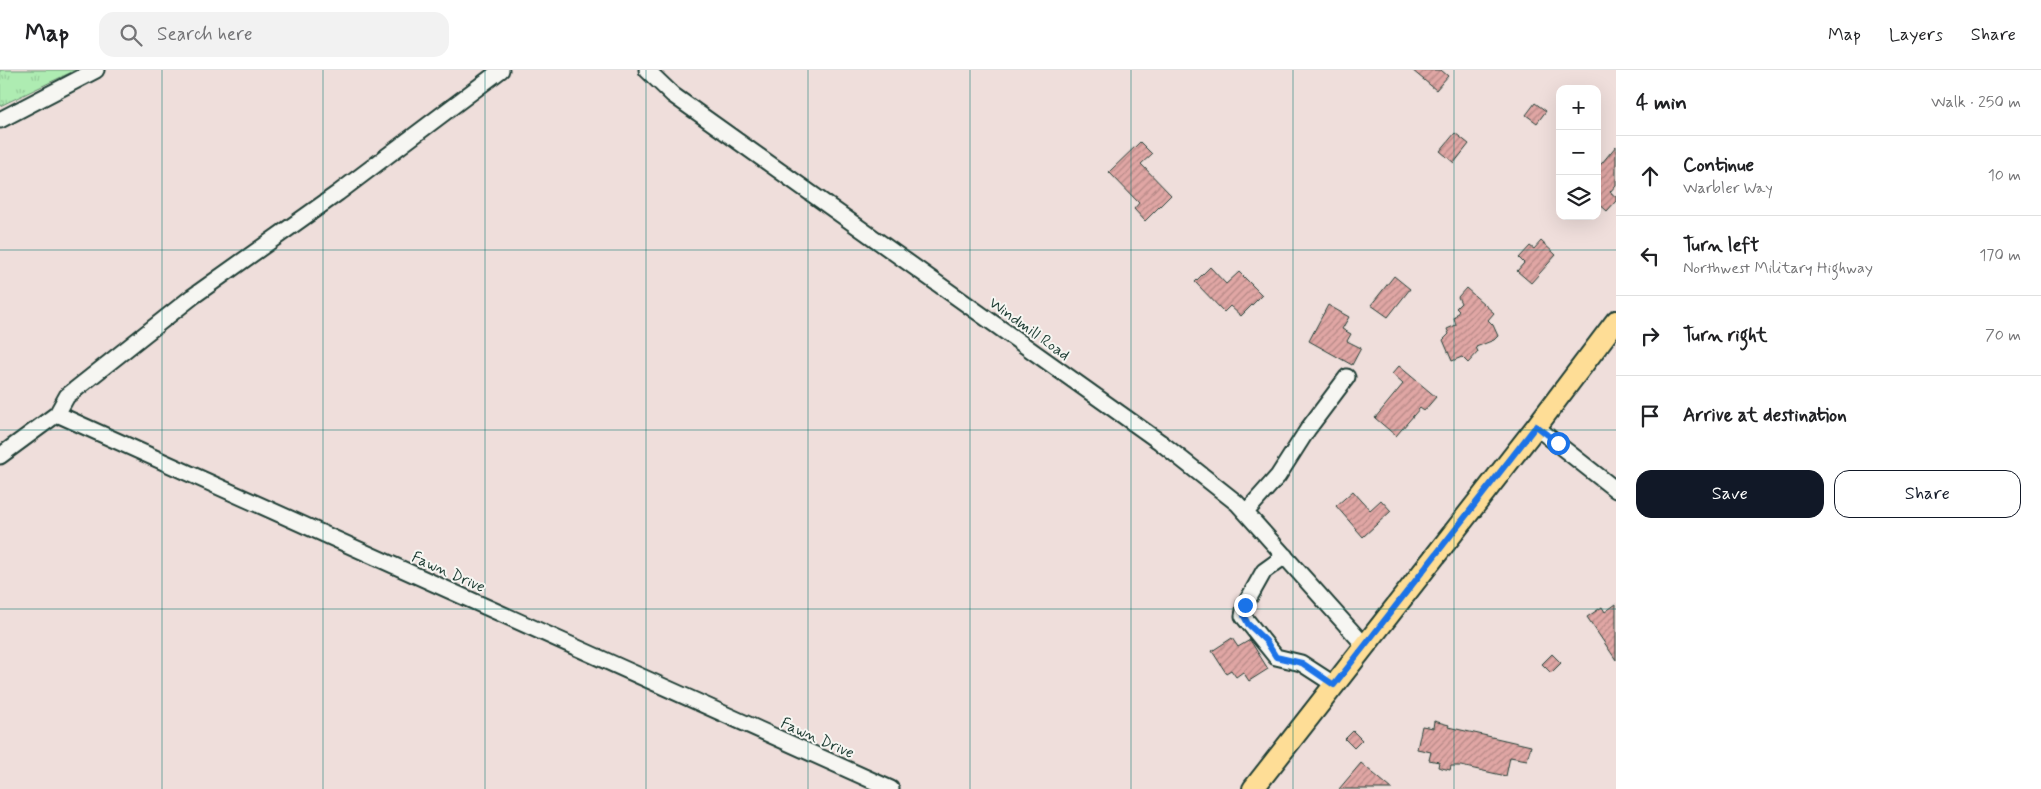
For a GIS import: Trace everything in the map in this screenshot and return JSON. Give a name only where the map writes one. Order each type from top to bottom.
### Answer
[{"type":"main road","points":[[1253,789],[1616,321]]},
{"type":"street","points":[[0,120],[96,70]]},
{"type":"street","points":[[0,456],[57,414],[67,396],[192,297],[338,193],[500,70]]},
{"type":"street","name":"Windmill Road","points":[[647,70],[674,95],[1160,442],[1237,503],[1365,646]]},
{"type":"street","points":[[1246,512],[1278,476],[1308,429],[1347,377]]},
{"type":"street","name":"Fawn Drive","points":[[57,414],[891,789]]},
{"type":"street","points":[[1536,426],[1616,490]]},
{"type":"street","points":[[1285,556],[1264,571],[1245,605],[1244,616],[1276,657],[1302,663],[1334,685]]},
{"type":"green space","points":[[0,70],[76,70],[0,106]]},
{"type":"building","points":[[1412,70],[1441,70],[1448,76],[1436,90]]},
{"type":"building","points":[[1535,103],[1546,111],[1537,123],[1526,115]]},
{"type":"building","points":[[1455,133],[1469,144],[1454,163],[1440,151]]},
{"type":"building","points":[[1140,142],[1152,154],[1141,164],[1171,195],[1145,221],[1134,209],[1139,203],[1109,172]]},
{"type":"building","points":[[1616,146],[1616,185],[1610,192],[1616,197],[1616,201],[1607,211],[1601,206],[1601,164]]},
{"type":"building","points":[[1541,241],[1556,255],[1531,283],[1517,271],[1524,263],[1519,258],[1530,246],[1534,249]]},
{"type":"building","points":[[1210,267],[1226,284],[1239,272],[1262,295],[1241,316],[1230,306],[1224,312],[1195,282]]},
{"type":"building","points":[[1394,276],[1410,289],[1388,317],[1371,305]]},
{"type":"building","points":[[1466,288],[1494,313],[1488,320],[1493,325],[1498,336],[1494,340],[1476,347],[1478,352],[1468,363],[1462,357],[1452,361],[1443,340],[1449,334],[1447,329],[1456,325],[1454,318],[1459,311],[1456,308],[1461,303],[1458,297]]},
{"type":"building","points":[[1328,305],[1349,317],[1342,329],[1351,334],[1347,341],[1361,348],[1352,365],[1309,341]]},
{"type":"building","points":[[1399,366],[1436,397],[1424,411],[1420,408],[1396,436],[1375,418],[1403,384],[1392,374]]},
{"type":"building","points":[[1353,491],[1370,510],[1381,500],[1391,511],[1363,537],[1336,506]]},
{"type":"building","points":[[1616,604],[1616,660],[1587,617],[1602,607],[1605,612]]},
{"type":"building","points":[[1232,638],[1238,647],[1250,640],[1268,669],[1249,681],[1243,672],[1236,677],[1231,670],[1226,673],[1212,651]]},
{"type":"building","points":[[1552,654],[1561,663],[1551,673],[1542,664]]},
{"type":"building","points":[[1434,721],[1449,725],[1448,727],[1531,746],[1527,760],[1510,757],[1506,776],[1461,766],[1451,766],[1450,770],[1438,767],[1439,762],[1429,760],[1431,752],[1417,749],[1422,726],[1433,728]]},
{"type":"building","points":[[1353,731],[1362,740],[1354,748],[1345,739]]},
{"type":"building","points":[[1361,763],[1392,789],[1339,789]]},
{"type":"route","points":[[1245,605],[1244,616],[1248,624],[1266,641],[1276,657],[1302,663],[1318,672],[1334,685],[1536,426],[1558,443]]}]
